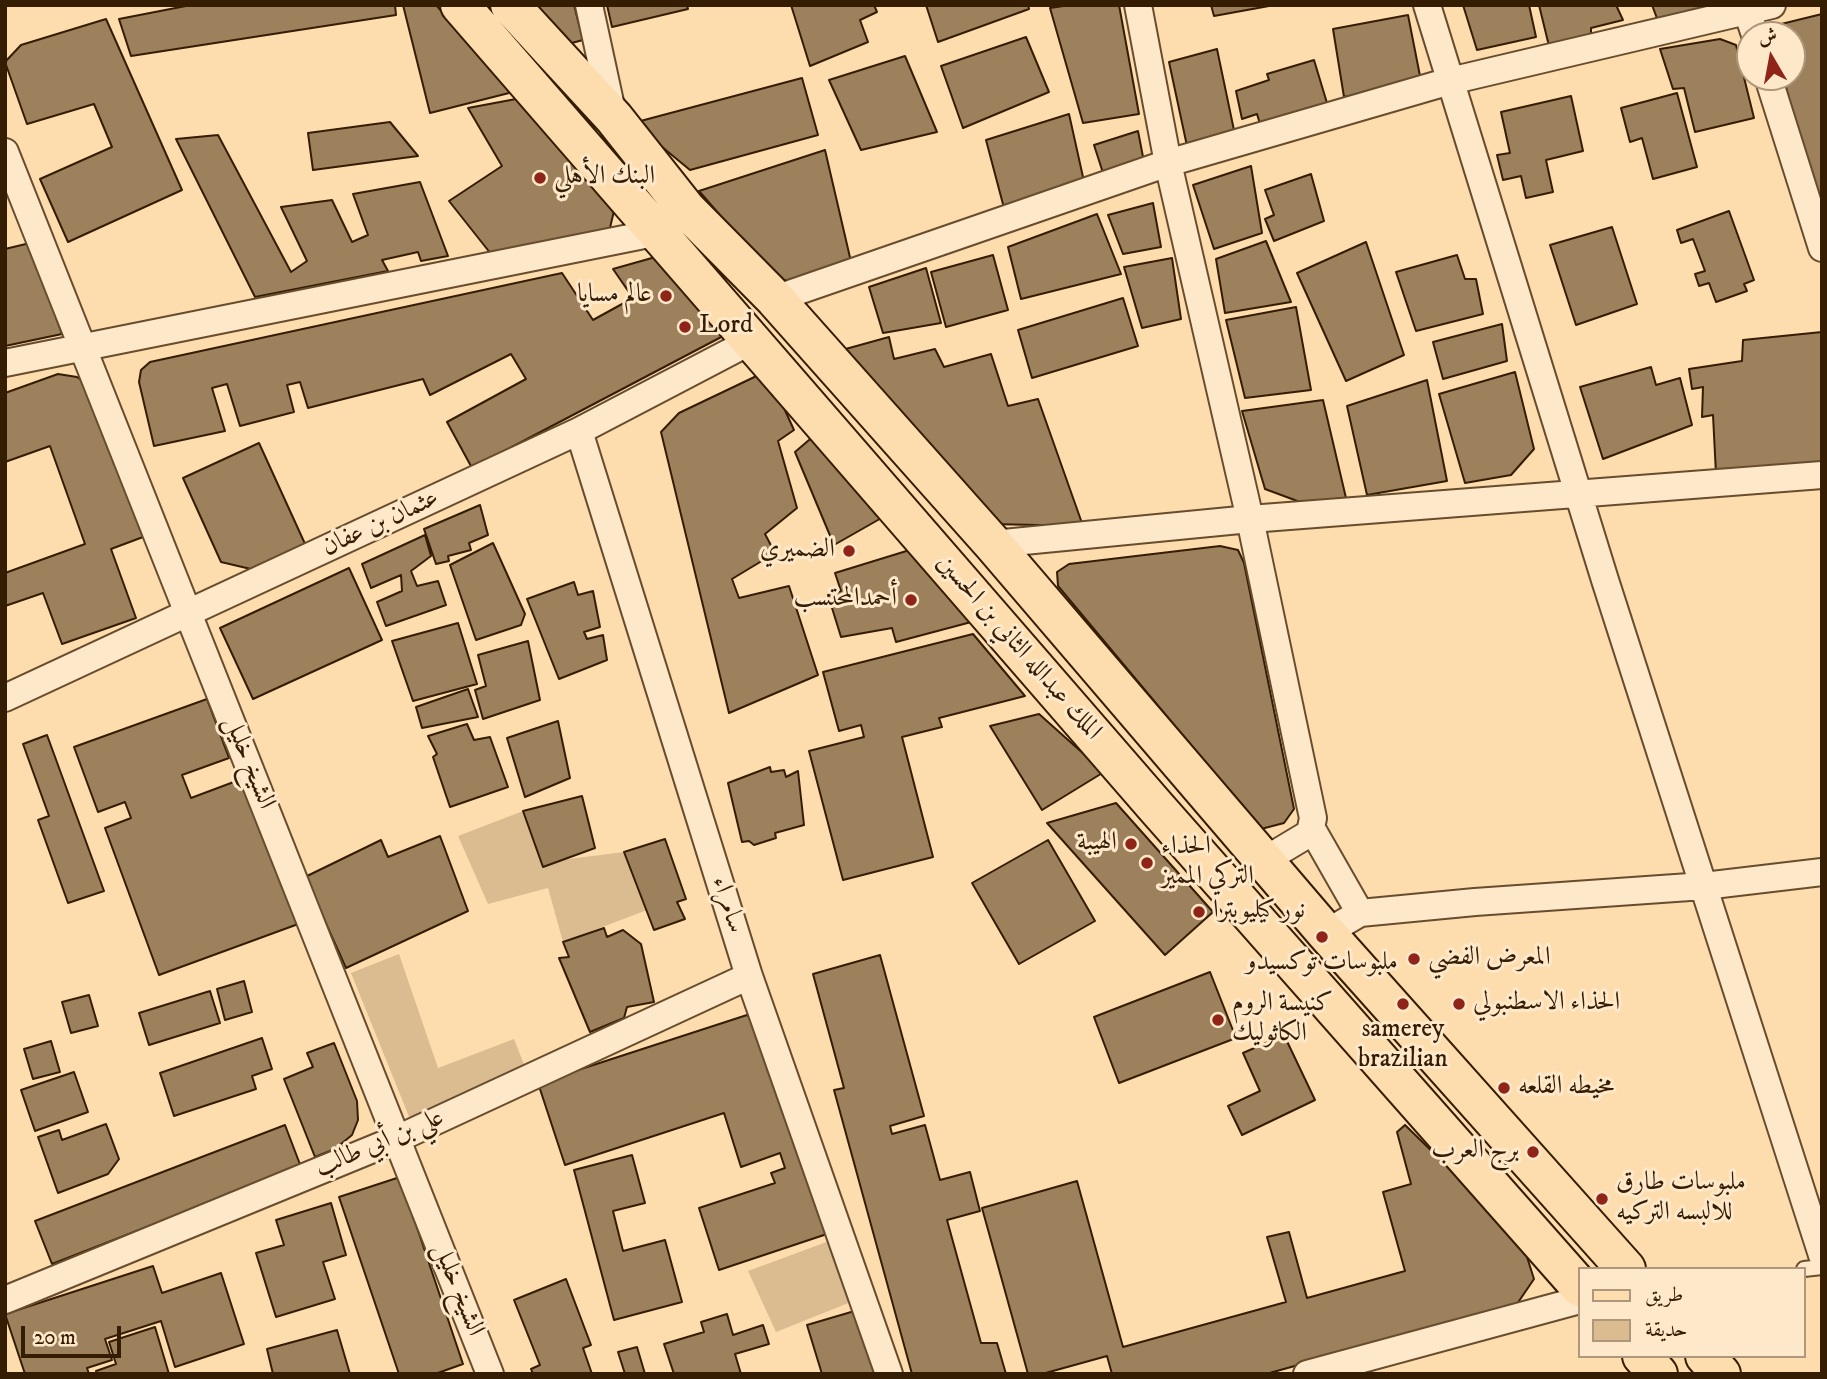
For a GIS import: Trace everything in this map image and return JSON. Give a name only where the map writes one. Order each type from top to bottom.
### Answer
[{"type":"main road","name":"الملك عبدالله الثاني بن الحسين","points":[[460,5],[1156,807],[1578,1285]]},
{"type":"main road","name":"الملك عبدالله الثاني بن الحسين","points":[[510,5],[614,118],[687,209],[775,299],[993,544],[1326,933],[1624,1267]]},
{"type":"main road","points":[[1644,1358],[1658,1374]]},
{"type":"main road","points":[[1707,1358],[1721,1374]]},
{"type":"street","points":[[589,5],[614,118]]},
{"type":"street","points":[[1138,5],[1168,163],[1250,519],[1313,818],[1312,829],[1360,914]]},
{"type":"street","points":[[1427,5],[1822,1255]]},
{"type":"street","points":[[775,299],[1168,163],[1450,81],[1755,14]]},
{"type":"street","points":[[1772,91],[1822,248]]},
{"type":"street","name":"الشيخ خليل","points":[[5,152],[490,1374]]},
{"type":"street","points":[[5,363],[659,233]]},
{"type":"street","name":"عثمان بن عفان","points":[[5,698],[579,431],[752,340]]},
{"type":"street","name":"سامراء","points":[[579,431],[749,976],[889,1374]]},
{"type":"street","points":[[993,544],[1250,519],[1822,475]]},
{"type":"street","points":[[1265,860],[1304,838],[1312,829]]},
{"type":"street","points":[[1326,933],[1360,914],[1475,902],[1704,886],[1822,872]]},
{"type":"street","name":"علي بن أبي طالب","points":[[5,1300],[397,1139],[749,976]]},
{"type":"street","points":[[1307,1374],[1578,1301]]},
{"type":"green space","points":[[523,811],[543,867],[561,860],[624,852],[647,910],[563,942],[548,888],[488,904],[458,836]]},
{"type":"green space","points":[[399,954],[438,1068],[514,1039],[525,1067],[412,1124],[351,973]]},
{"type":"green space","points":[[832,1240],[851,1302],[776,1332],[748,1271]]},
{"type":"building","points":[[191,5],[395,5],[396,15],[131,56],[119,19]]},
{"type":"building","points":[[403,5],[436,5],[513,92],[430,113]]},
{"type":"building","points":[[535,5],[574,5],[583,40],[568,44]]},
{"type":"building","points":[[607,5],[687,5],[688,9],[612,27]]},
{"type":"building","points":[[791,5],[874,5],[877,12],[860,20],[868,42],[810,66]]},
{"type":"building","points":[[926,5],[1028,5],[1029,9],[938,42]]},
{"type":"building","points":[[1070,5],[1119,5],[1139,114],[1083,123],[1050,8]]},
{"type":"building","points":[[1211,5],[1269,5],[1269,6],[1214,16]]},
{"type":"building","points":[[1463,5],[1529,5],[1536,37],[1477,50]]},
{"type":"building","points":[[1539,5],[1616,5],[1623,20],[1591,28],[1591,38],[1549,46]]},
{"type":"building","points":[[1652,5],[1723,5],[1658,21]]},
{"type":"building","points":[[1822,14],[1822,193],[1816,195],[1787,91],[1806,91],[1806,21],[1793,21]]},
{"type":"building","points":[[1408,15],[1421,81],[1344,97],[1333,29]]},
{"type":"building","points":[[106,19],[182,190],[68,242],[40,179],[112,147],[94,104],[27,124],[5,62],[21,45]]},
{"type":"building","points":[[1026,37],[1049,92],[963,128],[941,66]]},
{"type":"building","points":[[1720,39],[1736,45],[1736,91],[1747,91],[1754,118],[1695,132],[1684,88],[1673,89],[1660,49]]},
{"type":"building","points":[[1217,49],[1235,135],[1187,146],[1169,62]]},
{"type":"building","points":[[905,56],[937,132],[861,150],[829,80]]},
{"type":"building","points":[[1314,60],[1327,103],[1260,124],[1257,114],[1242,119],[1236,91],[1269,80],[1267,74]]},
{"type":"building","points":[[802,78],[818,135],[690,170],[633,123]]},
{"type":"building","points":[[1677,93],[1697,167],[1653,179],[1642,138],[1630,142],[1621,108]]},
{"type":"building","points":[[532,96],[617,198],[610,228],[491,254],[449,201],[502,166],[468,108]]},
{"type":"building","points":[[1571,96],[1583,151],[1546,160],[1553,192],[1526,198],[1521,176],[1503,180],[1497,155],[1510,153],[1501,112]]},
{"type":"building","points":[[1069,114],[1085,186],[1004,208],[986,140]]},
{"type":"building","points":[[390,122],[418,156],[313,170],[308,133]]},
{"type":"building","points":[[1138,131],[1144,162],[1104,176],[1094,145]]},
{"type":"building","points":[[218,135],[291,272],[307,261],[281,207],[332,200],[352,242],[368,235],[353,194],[420,182],[448,256],[421,261],[418,252],[382,260],[388,271],[255,297],[176,139]]},
{"type":"building","points":[[825,150],[852,266],[778,282],[699,191]]},
{"type":"building","points":[[1251,166],[1262,233],[1214,249],[1193,185]]},
{"type":"building","points":[[1311,174],[1324,221],[1274,241],[1265,219],[1274,215],[1265,190]]},
{"type":"building","points":[[1153,203],[1161,247],[1123,254],[1108,215]]},
{"type":"building","points":[[1729,211],[1754,280],[1744,284],[1747,291],[1716,302],[1709,283],[1699,286],[1695,274],[1705,271],[1693,239],[1681,243],[1677,230]]},
{"type":"building","points":[[1097,214],[1121,274],[1021,299],[1008,247]]},
{"type":"building","points":[[1612,227],[1637,304],[1576,325],[1550,245]]},
{"type":"building","points":[[1266,241],[1291,302],[1225,313],[1216,259]]},
{"type":"building","points":[[1366,242],[1404,355],[1346,381],[1297,273]]},
{"type":"building","points":[[30,243],[62,334],[5,346],[5,249]]},
{"type":"building","points":[[993,255],[1008,310],[946,327],[931,272]]},
{"type":"building","points":[[1457,255],[1465,279],[1476,279],[1483,314],[1416,331],[1396,272]]},
{"type":"building","points":[[659,256],[727,334],[472,468],[447,422],[526,379],[511,354],[430,395],[423,379],[308,408],[300,382],[287,385],[294,412],[240,426],[227,384],[212,388],[225,431],[154,446],[139,382],[141,370],[150,362],[562,273],[593,320],[633,298],[613,269]]},
{"type":"building","points":[[1172,258],[1181,319],[1142,328],[1124,267]]},
{"type":"building","points":[[926,268],[941,323],[883,333],[869,287]]},
{"type":"building","points":[[1123,298],[1138,346],[1032,378],[1018,330]]},
{"type":"building","points":[[1296,307],[1311,390],[1245,398],[1226,320]]},
{"type":"building","points":[[1502,324],[1507,361],[1443,379],[1433,342]]},
{"type":"building","points":[[1822,332],[1822,463],[1716,474],[1713,415],[1702,417],[1703,387],[1692,389],[1689,369],[1742,361],[1743,340]]},
{"type":"building","points":[[889,337],[894,359],[935,349],[944,367],[991,354],[1008,406],[1038,399],[1083,526],[990,524],[842,350]]},
{"type":"building","points":[[1651,367],[1656,385],[1680,378],[1692,425],[1603,459],[1580,387]]},
{"type":"building","points":[[767,371],[794,430],[778,441],[797,508],[765,534],[775,553],[732,579],[739,598],[789,586],[818,675],[729,713],[661,432],[679,413]]},
{"type":"building","points":[[1515,372],[1534,449],[1511,475],[1465,483],[1439,394]]},
{"type":"building","points":[[58,374],[77,377],[88,385],[143,537],[111,549],[136,618],[62,644],[43,593],[5,606],[5,573],[85,544],[50,446],[5,462],[5,393]]},
{"type":"building","points":[[1427,380],[1447,481],[1367,495],[1347,406]]},
{"type":"building","points":[[1323,400],[1346,498],[1300,502],[1265,489],[1242,411]]},
{"type":"building","points":[[816,434],[885,516],[834,545],[795,452]]},
{"type":"building","points":[[259,443],[306,546],[255,570],[221,562],[183,478]]},
{"type":"building","points":[[480,505],[488,535],[469,543],[471,550],[448,556],[449,561],[436,564],[424,529]]},
{"type":"building","points":[[425,535],[431,556],[411,571],[417,586],[438,581],[446,605],[386,626],[377,602],[402,591],[401,575],[371,588],[362,564]]},
{"type":"building","points":[[493,543],[525,614],[521,625],[476,640],[450,565]]},
{"type":"building","points":[[1220,546],[1238,550],[1244,563],[1294,809],[1284,823],[1261,829],[1058,586],[1057,572],[1069,564]]},
{"type":"building","points":[[913,549],[975,621],[896,642],[892,628],[841,637],[828,595],[841,591],[835,573]]},
{"type":"building","points":[[349,568],[382,640],[253,699],[220,628]]},
{"type":"building","points":[[574,582],[578,595],[593,591],[600,627],[584,632],[587,639],[603,635],[607,660],[559,679],[527,599]]},
{"type":"building","points":[[458,623],[477,684],[413,701],[392,641]]},
{"type":"building","points":[[973,634],[1025,696],[939,718],[942,727],[902,737],[933,857],[843,880],[809,751],[864,737],[861,725],[839,731],[823,672]]},
{"type":"building","points":[[528,641],[540,700],[483,719],[475,690],[486,686],[478,655]]},
{"type":"building","points":[[468,689],[478,717],[422,728],[416,707]]},
{"type":"building","points":[[207,699],[229,758],[182,775],[191,798],[247,777],[301,923],[159,975],[105,828],[131,818],[125,802],[98,812],[74,747]]},
{"type":"building","points":[[1039,714],[1104,772],[1042,810],[990,726]]},
{"type":"building","points":[[558,721],[570,778],[525,797],[507,738]]},
{"type":"building","points":[[467,724],[474,740],[490,737],[508,787],[450,807],[433,757],[437,754],[428,736]]},
{"type":"building","points":[[47,735],[104,891],[68,903],[38,820],[49,816],[23,744]]},
{"type":"building","points":[[770,767],[771,772],[784,770],[786,777],[798,771],[804,825],[775,833],[776,838],[754,845],[749,841],[742,842],[728,783]]},
{"type":"building","points":[[582,796],[595,848],[543,867],[523,811]]},
{"type":"building","points":[[1116,803],[1213,912],[1165,955],[1047,823]]},
{"type":"building","points":[[440,836],[468,911],[346,968],[305,877],[381,840],[388,857]]},
{"type":"building","points":[[665,839],[686,899],[677,902],[685,919],[654,930],[624,852]]},
{"type":"building","points":[[1048,840],[1095,921],[1019,964],[972,883]]},
{"type":"building","points":[[604,928],[607,937],[623,930],[641,944],[654,1002],[627,1007],[624,1018],[590,1032],[559,958],[569,957],[563,942]]},
{"type":"building","points":[[880,955],[924,1116],[890,1126],[892,1134],[925,1125],[940,1180],[970,1172],[980,1211],[947,1220],[981,1343],[997,1343],[1006,1374],[912,1374],[834,1090],[844,1088],[813,974]]},
{"type":"building","points":[[1210,972],[1236,1038],[1119,1083],[1094,1017]]},
{"type":"building","points":[[244,981],[252,1012],[225,1020],[217,989]]},
{"type":"building","points":[[210,991],[220,1023],[149,1045],[139,1013]]},
{"type":"building","points":[[89,995],[98,1026],[71,1033],[62,1002]]},
{"type":"building","points":[[747,1015],[763,1030],[830,1233],[719,1270],[699,1208],[775,1183],[771,1173],[785,1168],[780,1153],[741,1167],[724,1113],[565,1165],[538,1083]]},
{"type":"building","points":[[1284,1035],[1315,1100],[1242,1135],[1228,1106],[1260,1091],[1243,1053]]},
{"type":"building","points":[[262,1038],[272,1069],[252,1076],[256,1089],[174,1116],[160,1073]]},
{"type":"building","points":[[51,1041],[60,1072],[33,1079],[24,1049]]},
{"type":"building","points":[[334,1043],[357,1101],[358,1120],[352,1135],[335,1149],[315,1157],[284,1079],[313,1067],[307,1053]]},
{"type":"building","points":[[74,1072],[88,1112],[35,1131],[21,1090]]},
{"type":"building","points":[[106,1124],[119,1159],[108,1174],[58,1193],[38,1137],[59,1130],[62,1140]]},
{"type":"building","points":[[285,1125],[301,1167],[52,1264],[35,1221]]},
{"type":"building","points":[[1405,1125],[1521,1238],[1534,1279],[1517,1304],[1266,1374],[1112,1374],[1107,1356],[1042,1374],[1028,1374],[982,1208],[1077,1181],[1123,1347],[1286,1302],[1267,1237],[1289,1232],[1307,1298],[1405,1271],[1383,1192],[1411,1184],[1397,1132]]},
{"type":"building","points":[[632,1155],[645,1203],[613,1211],[623,1251],[665,1240],[682,1302],[614,1320],[574,1170]]},
{"type":"building","points":[[400,1177],[463,1364],[435,1374],[399,1374],[339,1197]]},
{"type":"building","points":[[331,1203],[346,1255],[323,1262],[335,1299],[276,1317],[256,1253],[284,1245],[276,1220]]},
{"type":"building","points":[[153,1266],[162,1293],[221,1273],[244,1344],[175,1367],[161,1321],[105,1339],[112,1360],[87,1368],[89,1374],[25,1374],[5,1314]]},
{"type":"building","points":[[566,1279],[591,1345],[583,1348],[592,1374],[533,1374],[531,1369],[540,1365],[514,1300]]},
{"type":"building","points":[[858,1310],[876,1374],[822,1374],[807,1325]]},
{"type":"building","points":[[727,1314],[733,1335],[763,1325],[769,1344],[735,1354],[741,1374],[674,1374],[664,1344],[704,1332],[701,1322]]},
{"type":"building","points":[[155,1327],[169,1374],[97,1374],[96,1371],[116,1364],[109,1342]]},
{"type":"building","points":[[337,1330],[350,1374],[273,1374],[267,1349]]},
{"type":"building","points":[[637,1347],[645,1374],[625,1374],[618,1352]]},
{"type":"place","name":"البنك الأهلي","points":[[540,178]]},
{"type":"place","name":"عالم مسايا","points":[[666,296]]},
{"type":"place","name":"Lord","points":[[685,327]]},
{"type":"place","name":"الضميري","points":[[849,551]]},
{"type":"place","name":"أحمدالمحتسب","points":[[911,600]]},
{"type":"place","name":"الهيبة","points":[[1131,844]]},
{"type":"place","name":"الحذاء التركي المميز","points":[[1147,863]]},
{"type":"place","name":"نور كيليوبترا","points":[[1199,912]]},
{"type":"place","name":"ملبوسات توكسيدو","points":[[1322,937]]},
{"type":"place","name":"المعرض الفضي","points":[[1414,959]]},
{"type":"place","name":"samerey brazilian","points":[[1403,1004]]},
{"type":"place","name":"الحذاء الاسطنبولي","points":[[1459,1004]]},
{"type":"place","name":"كنيسة الروم الكاثوليك","points":[[1218,1020]]},
{"type":"place","name":"مخيطه القلعه","points":[[1504,1088]]},
{"type":"place","name":"برج العرب","points":[[1533,1152]]},
{"type":"place","name":"ملبوسات طارق للالبسه التركيه","points":[[1602,1199]]}]
